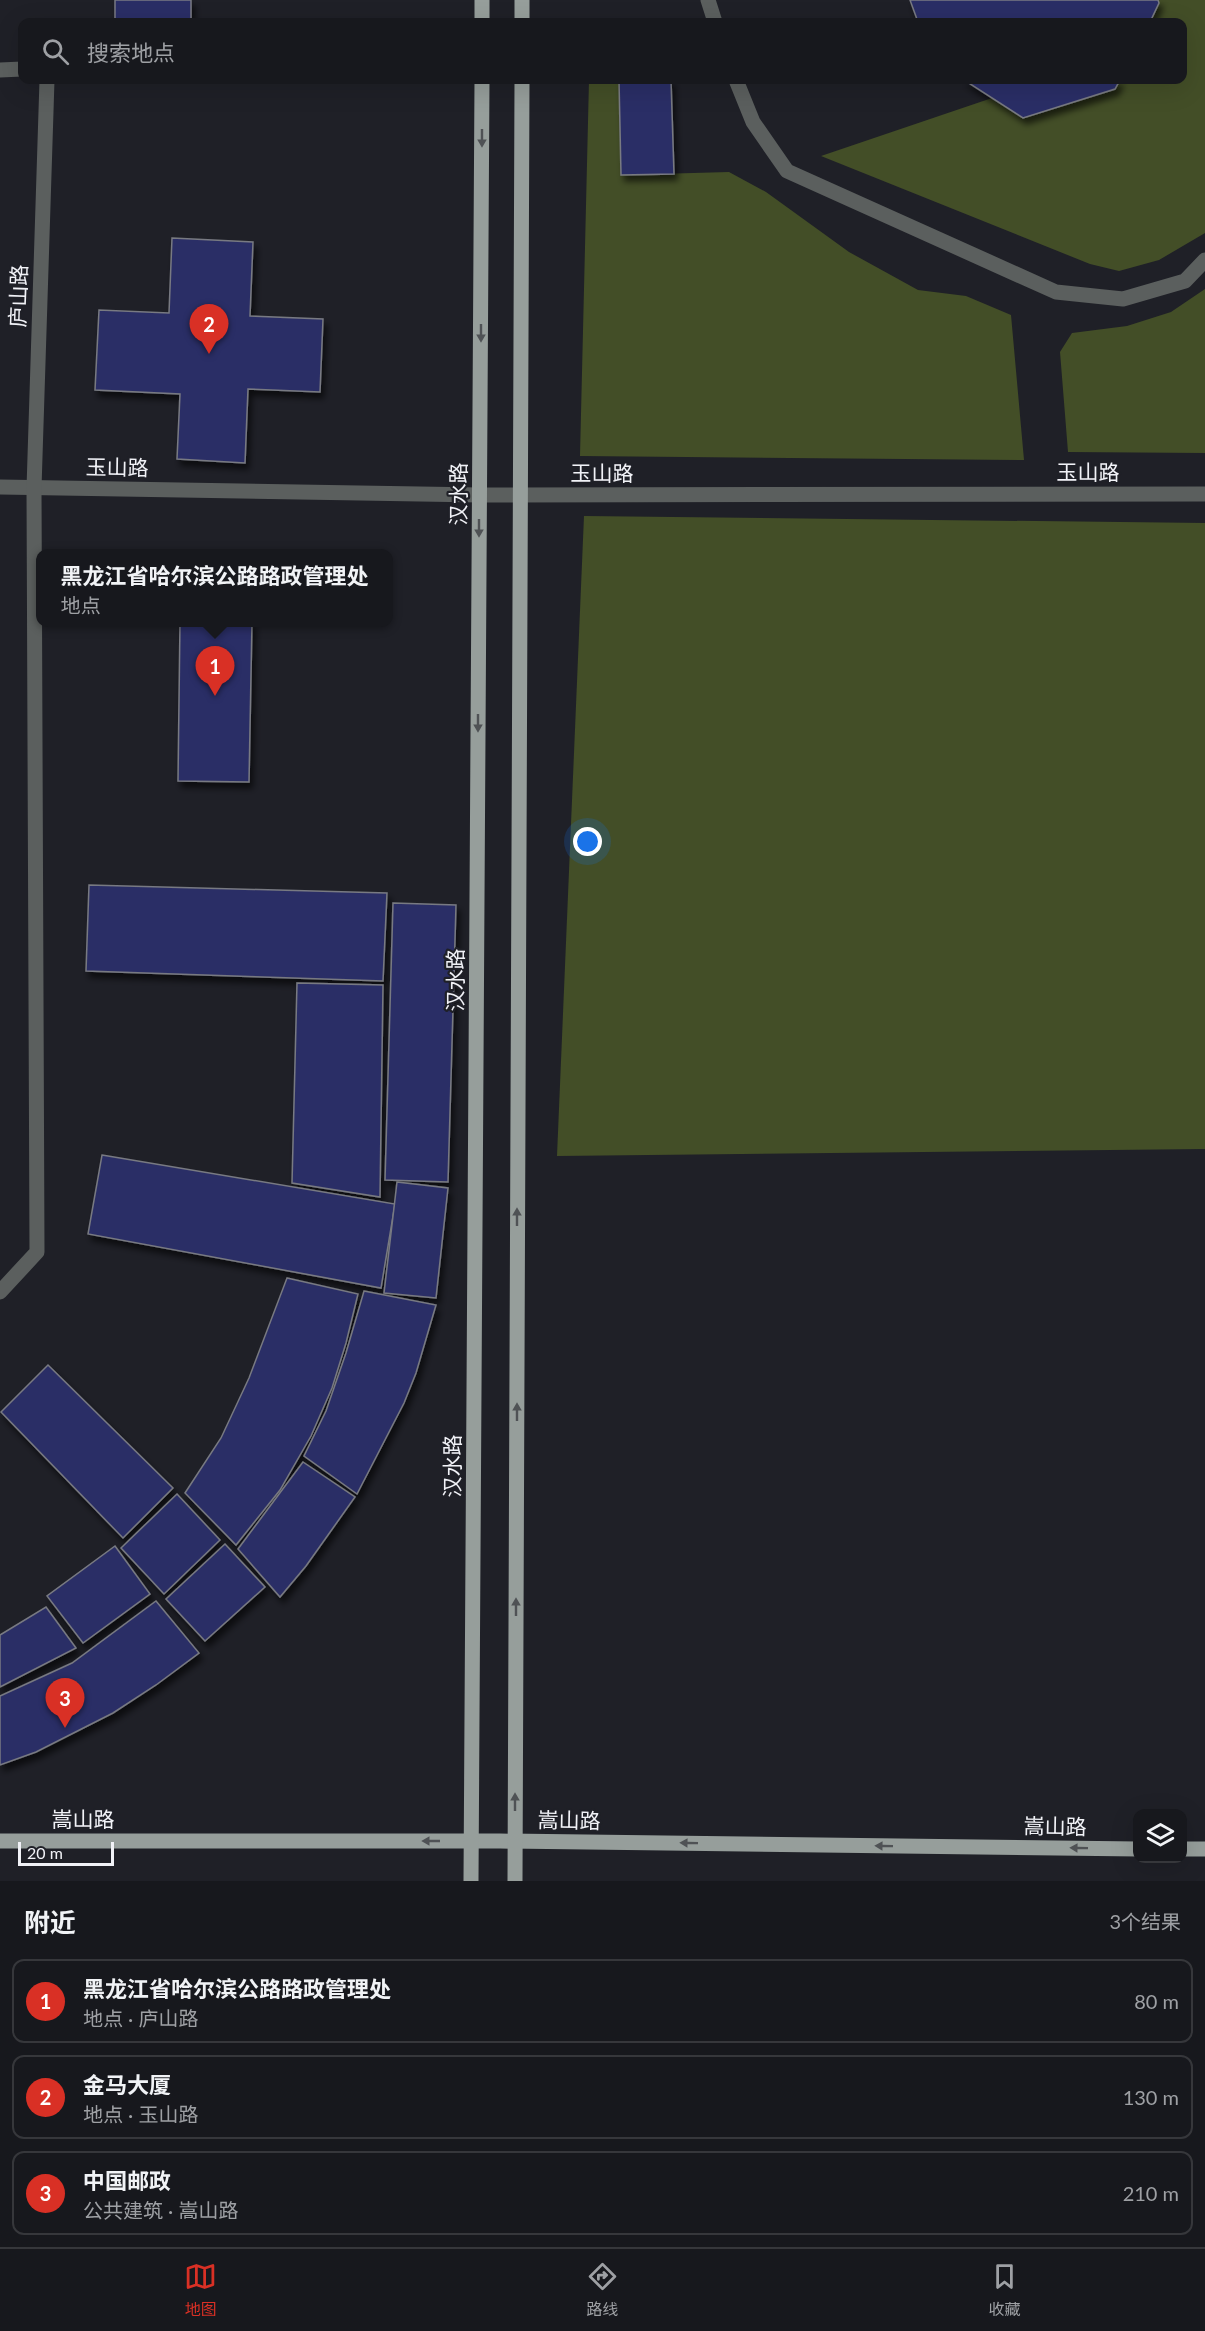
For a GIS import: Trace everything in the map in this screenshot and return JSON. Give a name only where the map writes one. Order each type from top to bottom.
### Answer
[{"type":"main road","points":[[482,0],[482,18]]},
{"type":"main road","points":[[522,0],[522,18]]},
{"type":"main road","name":"汉水路","points":[[471,1881],[482,84]]},
{"type":"main road","points":[[515,1881],[522,84]]},
{"type":"main road","name":"嵩山路","points":[[0,1840],[515,1841],[1133,1849]]},
{"type":"main road","points":[[1187,1849],[1205,1850]]},
{"type":"street","points":[[708,0],[714,18]]},
{"type":"street","points":[[0,70],[18,69]]},
{"type":"street","name":"庐山路","points":[[0,1292],[37,1252],[34,488],[47,84]]},
{"type":"street","points":[[738,84],[753,122],[787,171],[1056,292],[1123,298],[1185,281],[1205,260]]},
{"type":"street","name":"玉山路","points":[[0,487],[480,495],[1205,494]]},
{"type":"green space","points":[[1158,0],[1205,0],[1205,233],[1159,260],[1119,271],[1090,264],[821,156],[992,98],[1023,118],[1115,89],[1118,84],[1187,84],[1187,18],[1152,18],[1159,4]]},
{"type":"green space","points":[[589,84],[619,84],[621,175],[729,172],[766,192],[849,252],[918,290],[966,296],[1011,315],[1024,460],[580,456]]},
{"type":"green space","points":[[1205,289],[1205,453],[1068,452],[1060,352],[1072,333],[1127,326],[1171,312]]},
{"type":"green space","points":[[584,516],[1205,523],[1205,1149],[557,1156]]},
{"type":"building","points":[[115,0],[191,0],[191,18],[115,18]]},
{"type":"building","points":[[910,0],[1158,0],[1159,3],[1152,18],[917,18]]},
{"type":"building","points":[[619,84],[671,84],[674,174],[621,175]]},
{"type":"building","points":[[970,84],[1118,84],[1115,89],[1023,118]]},
{"type":"building","points":[[172,238],[253,242],[250,316],[323,319],[320,392],[248,389],[245,463],[177,459],[180,394],[95,390],[99,310],[169,313]]},
{"type":"building","points":[[180,627],[252,627],[249,782],[178,781]]},
{"type":"building","points":[[89,885],[387,893],[383,981],[86,971]]},
{"type":"building","points":[[393,903],[456,905],[448,1182],[385,1180]]},
{"type":"building","points":[[297,983],[383,985],[380,1197],[292,1183]]},
{"type":"building","points":[[102,1155],[395,1204],[381,1288],[88,1234]]},
{"type":"building","points":[[397,1182],[448,1188],[436,1298],[384,1293]]},
{"type":"building","points":[[287,1278],[358,1294],[332,1388],[311,1436],[280,1490],[236,1545],[185,1493],[221,1438],[249,1378]]},
{"type":"building","points":[[364,1291],[436,1305],[416,1373],[404,1403],[357,1494],[304,1456],[326,1411]]},
{"type":"building","points":[[48,1365],[173,1488],[123,1538],[1,1412]]},
{"type":"building","points":[[303,1462],[355,1497],[306,1566],[280,1597],[238,1549]]},
{"type":"building","points":[[177,1494],[220,1540],[164,1594],[121,1548]]},
{"type":"building","points":[[225,1544],[265,1587],[205,1641],[166,1599]]},
{"type":"building","points":[[115,1546],[150,1594],[83,1643],[47,1596]]},
{"type":"building","points":[[156,1601],[199,1653],[113,1713],[36,1752],[0,1765],[0,1696],[72,1663]]},
{"type":"building","points":[[46,1607],[76,1648],[0,1687],[0,1635]]},
{"type":"place","name":"金马大厦","points":[[209,354]]},
{"type":"place","name":"黑龙江省哈尔滨公路路政管理处","points":[[215,696]]},
{"type":"place","name":"中国邮政","points":[[65,1728]]}]
